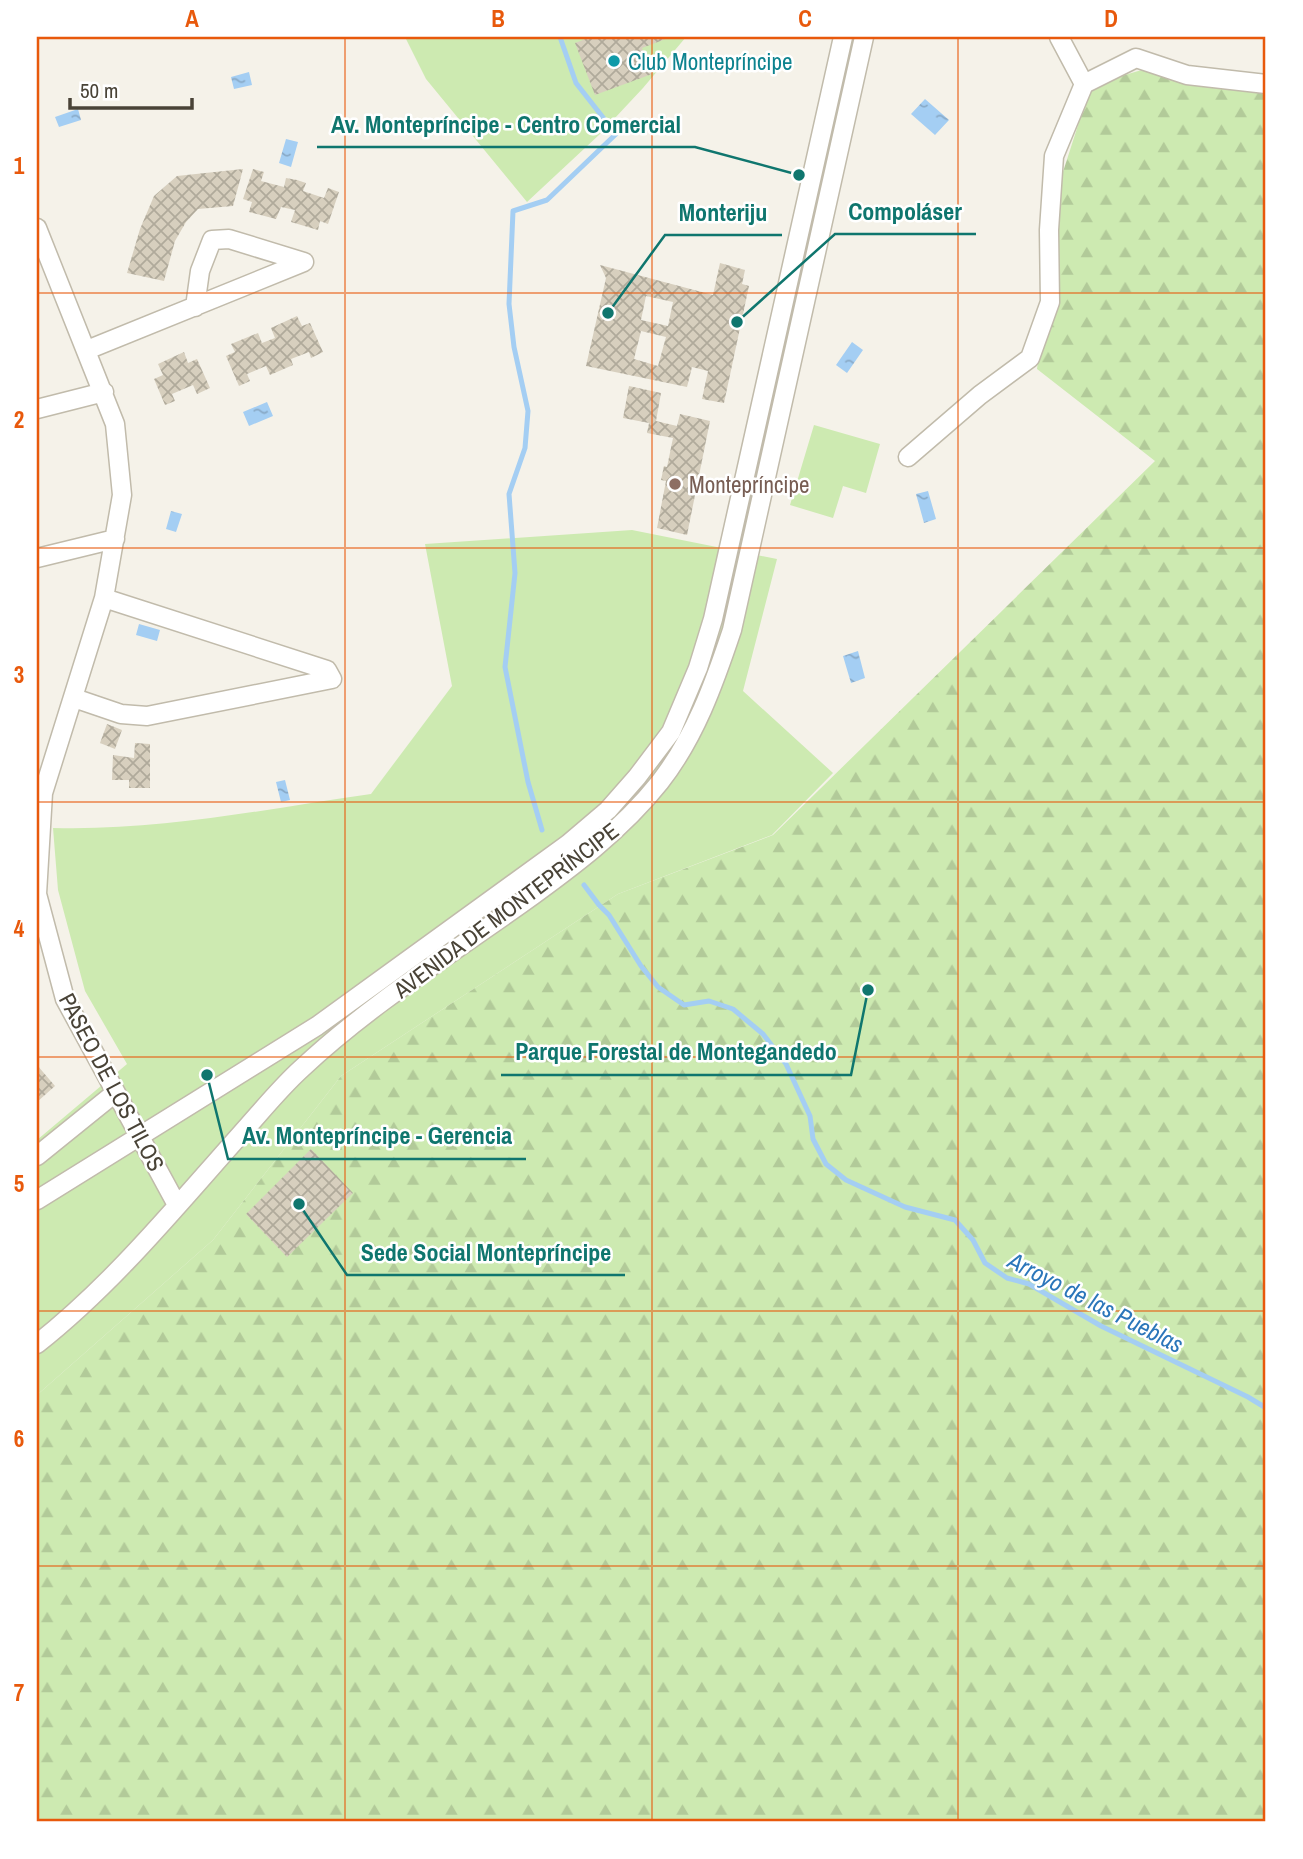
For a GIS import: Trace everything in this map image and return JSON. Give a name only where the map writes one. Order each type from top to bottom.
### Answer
[{"type":"street","name":"AVENIDA DE MONTEPRÍNCIPE","points":[[37,1200],[317,1026],[568,845],[608,810],[671,732],[698,668],[713,619],[843,37]]},
{"type":"street","name":"AVENIDA DE MONTEPRÍNCIPE","points":[[37,1344],[71,1317],[111,1278],[315,1056],[403,987],[572,867],[621,826],[661,781],[697,724],[732,630],[864,37]]},
{"type":"street","points":[[1059,37],[1084,83]]},
{"type":"street","points":[[908,457],[980,395],[1030,358],[1051,302],[1049,230],[1054,156],[1084,83],[1136,58],[1187,75],[1266,84]]},
{"type":"street","name":"PASEO DE LOS TILOS","points":[[37,228],[115,424],[122,495],[104,598],[43,793],[37,894],[65,999],[177,1205]]},
{"type":"street","points":[[87,350],[195,307],[304,262],[229,239],[212,240],[200,271],[195,307]]},
{"type":"street","points":[[37,409],[104,393]]},
{"type":"street","points":[[37,558],[115,539]]},
{"type":"street","points":[[74,698],[121,713],[147,716],[332,679],[327,670],[104,598]]},
{"type":"street","points":[[37,1156],[115,1093]]},
{"type":"green space","points":[[405,37],[686,37],[600,134],[527,202],[426,79]]},
{"type":"green space","points":[[1145,69],[1266,90],[1266,1822],[37,1822],[37,1395],[213,1240],[341,1076],[618,894],[773,835],[1155,461],[1037,369],[1061,178],[1091,85]]},
{"type":"green space","points":[[814,425],[880,444],[866,493],[843,486],[833,518],[790,505]]},
{"type":"green space","points":[[632,530],[777,559],[743,691],[833,773],[772,835],[618,894],[341,1076],[213,1240],[37,1395],[37,1140],[127,1064],[85,991],[58,890],[53,828],[173,823],[371,794],[452,686],[425,544]]},
{"type":"water","points":[[249,72],[252,85],[234,89],[231,77]]},
{"type":"water","points":[[925,99],[949,120],[935,135],[911,114]]},
{"type":"water","points":[[78,109],[81,120],[59,127],[55,117]]},
{"type":"water","points":[[286,139],[298,142],[291,167],[279,163]]},
{"type":"water","points":[[852,342],[863,350],[847,373],[836,365]]},
{"type":"water","points":[[267,402],[273,416],[249,426],[243,412]]},
{"type":"water","points":[[928,491],[936,519],[924,523],[916,494]]},
{"type":"water","points":[[171,511],[182,514],[176,532],[166,529]]},
{"type":"water","points":[[139,624],[160,630],[157,641],[136,635]]},
{"type":"water","points":[[858,651],[865,678],[851,683],[843,656]]},
{"type":"water","points":[[285,780],[290,800],[281,802],[276,782]]},
{"type":"building","name":"Club Montepríncipe","points":[[591,37],[671,37],[642,48],[652,74],[595,95],[575,43]]},
{"type":"building","points":[[243,169],[233,206],[198,209],[186,222],[175,241],[164,281],[127,273],[140,229],[154,196],[177,176]]},
{"type":"building","points":[[253,169],[264,172],[261,181],[284,187],[286,178],[297,180],[306,183],[303,191],[324,198],[328,188],[339,192],[328,224],[320,221],[318,230],[291,222],[295,210],[281,207],[276,219],[249,212],[252,202],[243,199]]},
{"type":"building","points":[[720,263],[745,270],[742,284],[749,286],[724,403],[702,399],[708,371],[692,367],[687,387],[586,366],[606,278],[600,265],[713,295]],"holes":[[[646,296],[673,302],[668,326],[641,320]],[[641,331],[666,337],[658,366],[634,359]]]},
{"type":"building","points":[[297,316],[302,326],[310,323],[323,352],[311,358],[309,352],[291,359],[293,365],[270,375],[266,366],[247,374],[250,381],[239,386],[226,356],[235,352],[231,344],[258,333],[262,343],[275,338],[271,328]]},
{"type":"building","points":[[184,352],[188,363],[197,359],[210,388],[197,394],[193,385],[172,394],[175,401],[165,405],[154,379],[163,375],[158,364]]},
{"type":"building","points":[[629,386],[661,393],[656,421],[677,426],[680,414],[710,421],[687,535],[657,528],[666,481],[661,480],[664,466],[667,467],[673,438],[647,433],[649,423],[623,418]]},
{"type":"building","points":[[107,724],[122,730],[115,749],[100,743]]},
{"type":"building","points":[[135,743],[150,744],[150,788],[129,788],[129,780],[112,780],[113,755],[134,758]]},
{"type":"building","points":[[37,1065],[55,1086],[37,1102]]},
{"type":"building","points":[[311,1149],[353,1193],[287,1257],[246,1214]]},
{"type":"waterway","name":"Arroyo de las Pueblas","points":[[542,830],[528,782],[505,667],[515,573],[509,494],[525,448],[528,411],[514,347],[509,304],[513,211],[547,200],[616,134],[576,83],[560,37]]},
{"type":"waterway","name":"Arroyo de las Pueblas","points":[[584,885],[609,915],[641,966],[658,987],[684,1005],[709,1001],[733,1009],[763,1034],[786,1064],[810,1116],[813,1139],[826,1164],[846,1180],[905,1207],[955,1220],[973,1240],[985,1263],[1007,1278],[1029,1284],[1101,1326],[1266,1408]]},
{"type":"place","name":"Club Montepríncipe","points":[[614,61]]},
{"type":"place","name":"Av. Montepríncipe - Centro Comercial","points":[[799,175]]},
{"type":"place","name":"Monteriju","points":[[608,313]]},
{"type":"place","name":"Compoláser","points":[[737,322]]},
{"type":"place","name":"Montepríncipe","points":[[675,484]]},
{"type":"place","name":"Parque Forestal de Montegandedo","points":[[868,990]]},
{"type":"place","name":"Av. Montepríncipe - Gerencia","points":[[207,1075]]},
{"type":"place","name":"Sede Social Montepríncipe","points":[[299,1204]]}]
